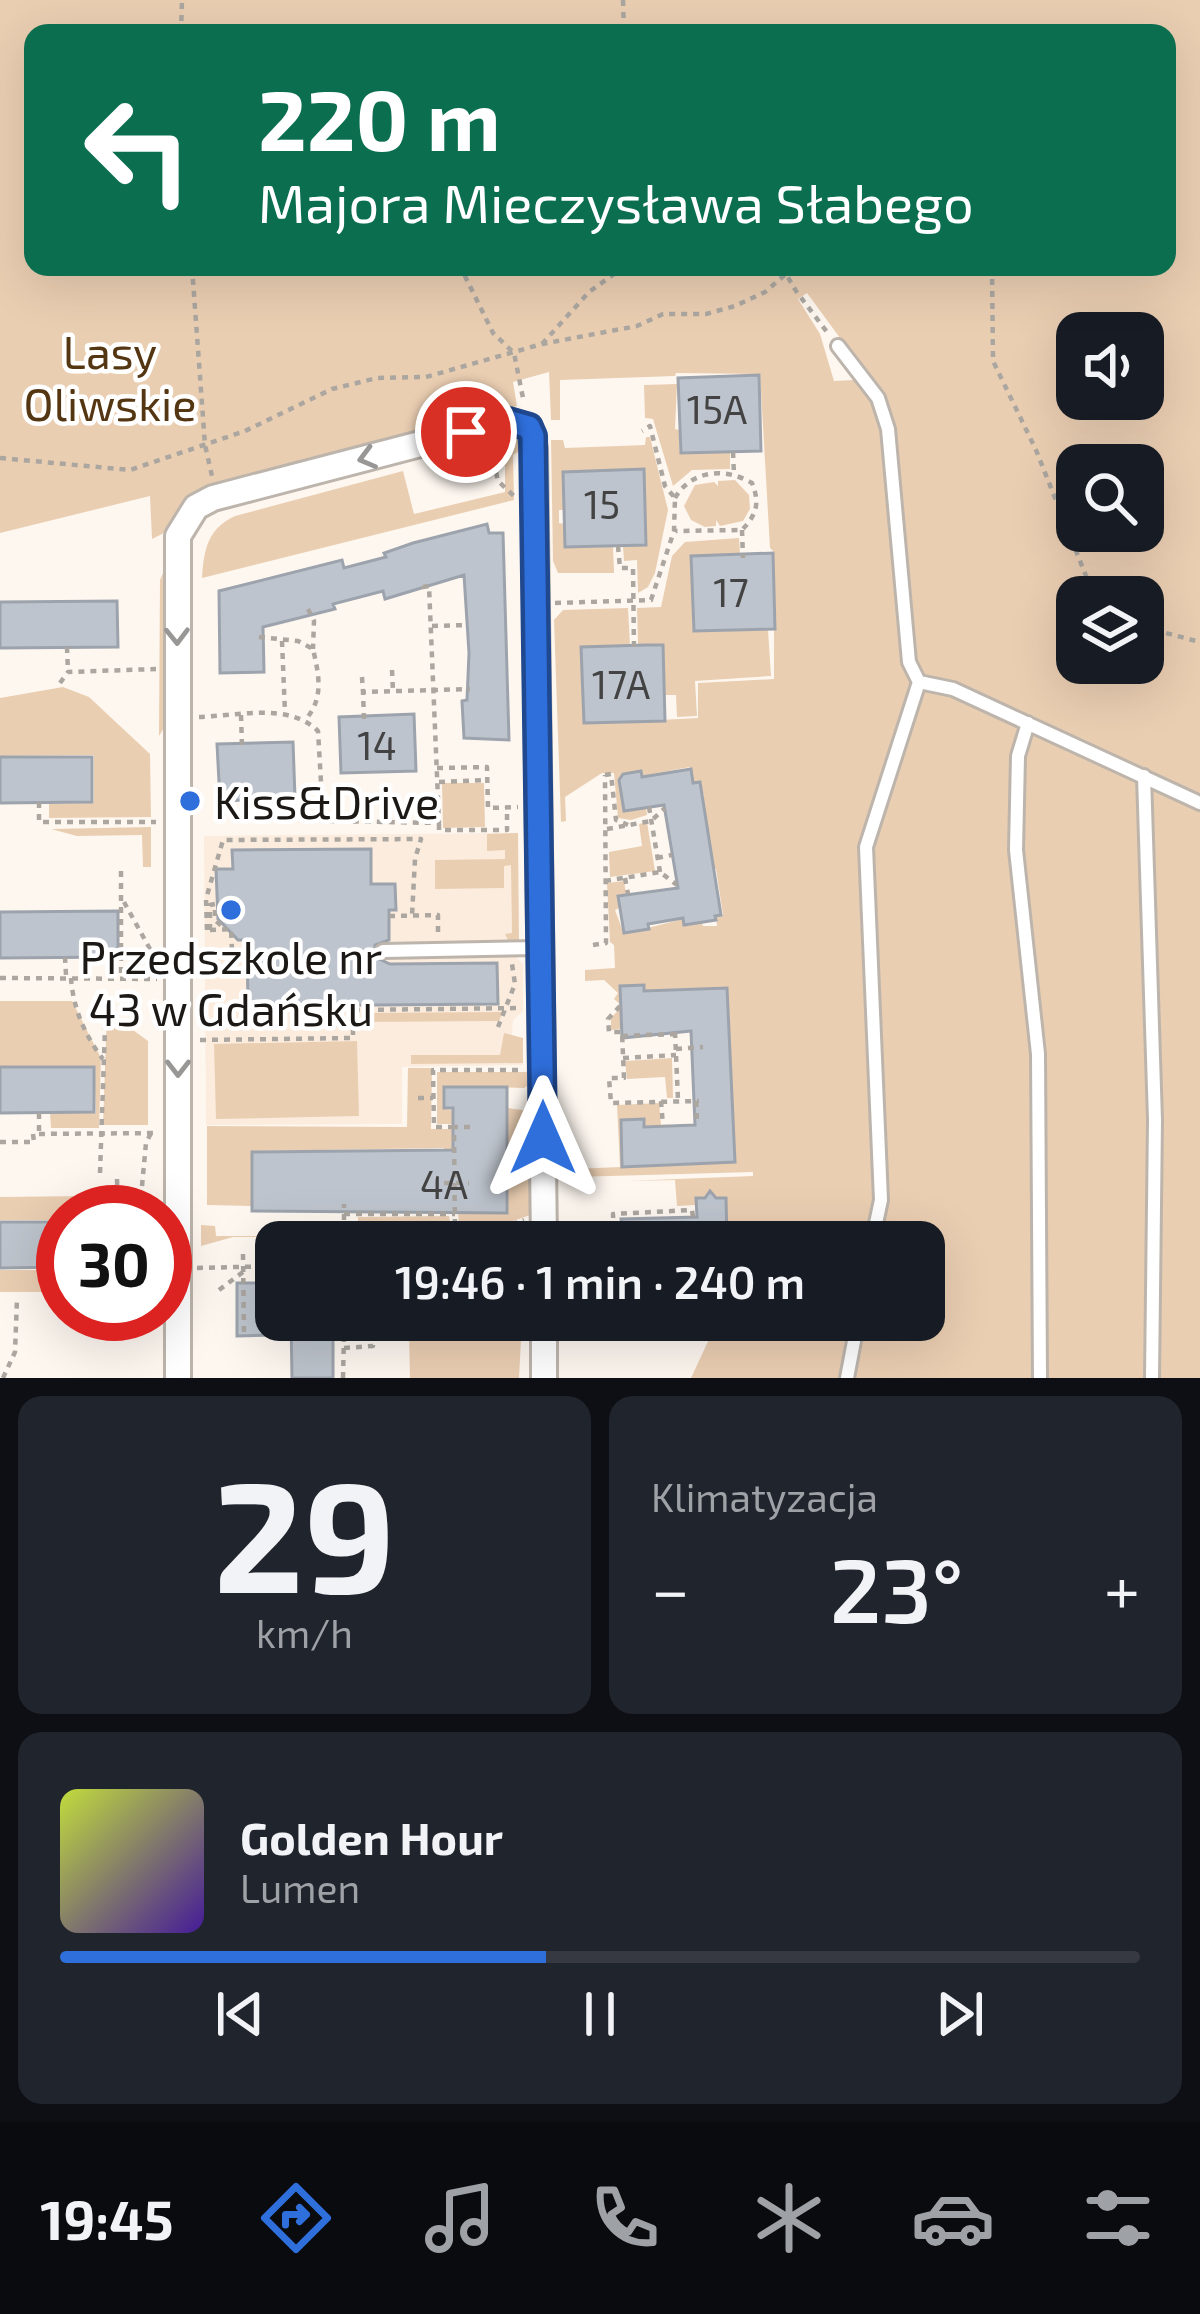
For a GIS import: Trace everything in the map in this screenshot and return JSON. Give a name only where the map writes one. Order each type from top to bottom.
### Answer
[{"type":"street","points":[[178,1378],[178,536],[196,507],[217,497],[508,421],[532,431],[534,449],[544,1221]]},
{"type":"street","points":[[544,1341],[544,1378]]},
{"type":"lane","points":[[838,346],[878,398],[888,430],[909,662],[919,682],[866,847],[880,1200],[876,1221]]},
{"type":"lane","points":[[919,682],[953,689],[1200,803]]},
{"type":"lane","points":[[1028,723],[1018,756],[1016,850],[1038,1054],[1040,1378]]},
{"type":"lane","points":[[1144,776],[1155,1120],[1152,1378]]},
{"type":"lane","points":[[383,951],[541,948]]},
{"type":"lane","points":[[847,1378],[854,1341]]},
{"type":"path","points":[[193,276],[205,445],[217,497]]},
{"type":"path","points":[[465,276],[494,333],[514,352],[524,403],[521,423]]},
{"type":"path","points":[[542,344],[589,292],[611,276]]},
{"type":"path","points":[[0,458],[130,470],[245,431],[332,389],[377,378],[426,376],[542,344],[637,326],[662,314],[706,314],[765,292],[781,276]]},
{"type":"path","points":[[790,276],[796,292],[838,346]]},
{"type":"path","points":[[992,276],[994,361],[1036,450],[1086,576]]},
{"type":"path","points":[[642,431],[650,426],[665,486],[675,498]]},
{"type":"path","points":[[490,445],[498,481],[518,500]]},
{"type":"path","points":[[734,452],[734,474]]},
{"type":"path","points":[[568,602],[651,600],[674,531],[675,498],[684,483],[704,474],[734,474],[752,483],[758,498],[755,517],[742,530],[674,531]]},
{"type":"path","points":[[742,530],[743,558]]},
{"type":"path","points":[[618,546],[620,568],[633,568],[634,649]]},
{"type":"path","points":[[422,582],[423,587],[429,586],[433,626],[437,768],[438,782],[439,830],[507,830],[511,807],[488,808],[487,767],[437,768]]},
{"type":"path","points":[[306,719],[318,700],[319,678],[314,621],[308,609]]},
{"type":"path","points":[[433,626],[468,625]]},
{"type":"path","points":[[1164,633],[1200,642]]},
{"type":"path","points":[[259,637],[298,641],[313,649]]},
{"type":"path","points":[[282,640],[285,713]]},
{"type":"path","points":[[60,683],[68,672],[67,647]]},
{"type":"path","points":[[68,672],[155,669]]},
{"type":"path","points":[[392,670],[393,691]]},
{"type":"path","points":[[362,676],[364,718]]},
{"type":"path","points":[[363,692],[470,689]]},
{"type":"path","points":[[199,717],[285,713],[306,719],[318,731],[323,816],[331,821],[439,823]]},
{"type":"path","points":[[241,715],[242,746]]},
{"type":"path","points":[[593,945],[606,943],[605,775],[611,774],[616,820],[628,824]]},
{"type":"path","points":[[438,782],[487,780]]},
{"type":"path","points":[[40,802],[40,822],[156,822]]},
{"type":"path","points":[[649,807],[660,872],[677,885]]},
{"type":"path","points":[[607,829],[651,821],[665,808]]},
{"type":"path","points":[[206,930],[206,899],[223,840],[421,839],[415,859],[412,916]]},
{"type":"path","points":[[657,858],[672,855]]},
{"type":"path","points":[[121,871],[122,978]]},
{"type":"path","points":[[605,881],[660,872]]},
{"type":"path","points":[[625,878],[628,895]]},
{"type":"path","points":[[121,897],[157,961]]},
{"type":"path","points":[[206,930],[210,904],[215,904],[215,920],[231,929],[232,950]]},
{"type":"path","points":[[389,916],[435,915]]},
{"type":"path","points":[[206,930],[222,926]]},
{"type":"path","points":[[65,957],[73,1001],[103,1059]]},
{"type":"path","points":[[498,1027],[515,977]]},
{"type":"path","points":[[0,978],[157,979]]},
{"type":"path","points":[[100,1173],[106,998]]},
{"type":"path","points":[[620,1006],[608,1019],[609,1032],[622,1032],[624,1078],[609,1078],[611,1103],[698,1101],[700,1122]]},
{"type":"path","points":[[200,1040],[353,1038],[353,1008],[528,1007]]},
{"type":"path","points":[[622,1036],[675,1033],[678,1100]]},
{"type":"path","points":[[623,1058],[704,1047]]},
{"type":"path","points":[[470,1127],[434,1127],[434,1070],[528,1070]]},
{"type":"path","points":[[418,1098],[434,1098]]},
{"type":"path","points":[[661,1101],[663,1126]]},
{"type":"path","points":[[39,1112],[39,1134]]},
{"type":"path","points":[[454,1127],[455,1233],[487,1233],[535,1217]]},
{"type":"path","points":[[0,1142],[34,1142],[34,1134],[154,1133],[146,1144],[142,1185]]},
{"type":"path","points":[[118,1179],[118,1185]]},
{"type":"path","points":[[444,1183],[469,1183]]},
{"type":"path","points":[[344,1204],[344,1217],[455,1214]]},
{"type":"path","points":[[615,1221],[613,1214],[692,1210],[693,1217]]},
{"type":"path","points":[[243,1254],[244,1335]]},
{"type":"path","points":[[197,1268],[255,1268]]},
{"type":"path","points":[[219,1290],[243,1269]]},
{"type":"path","points":[[4,1378],[15,1352],[17,1299]]},
{"type":"path","points":[[344,1341],[344,1378]]},
{"type":"path","points":[[344,1348],[373,1346],[373,1341]]},
{"type":"shaded area","points":[[517,833],[515,956],[523,964],[523,1011],[513,1020],[512,1035],[523,1044],[523,1065],[402,1067],[402,1124],[206,1125],[204,836]]},
{"type":"green space","name":"Lasy Oliwskie","points":[[0,0],[1200,0],[1200,1378],[691,1378],[708,1341],[945,1341],[945,1221],[726,1221],[725,1197],[696,1198],[695,1205],[677,1206],[675,1180],[626,1181],[753,1176],[753,1172],[574,1177],[574,1169],[620,1167],[617,1105],[659,1103],[661,1125],[628,1127],[735,1161],[729,1012],[657,997],[656,990],[629,991],[630,1028],[611,1030],[611,1018],[622,1006],[614,999],[618,993],[604,980],[585,981],[585,970],[615,968],[607,883],[624,881],[626,894],[617,896],[619,908],[615,910],[624,934],[683,919],[684,926],[717,926],[716,917],[723,915],[716,869],[708,869],[697,800],[704,798],[701,782],[694,782],[690,767],[642,776],[641,771],[622,773],[624,811],[646,808],[647,815],[631,820],[618,818],[614,773],[602,773],[565,797],[566,821],[561,822],[554,620],[563,610],[628,608],[630,645],[581,647],[584,724],[698,718],[698,683],[774,679],[774,552],[770,548],[760,374],[560,380],[560,420],[551,420],[549,372],[513,382],[517,406],[223,484],[181,510],[166,532],[152,539],[150,496],[0,533]],"holes":[[[807,293],[862,368],[853,380],[834,381],[820,334],[798,299]]]},
{"type":"green space","points":[[677,384],[675,429],[679,430],[680,454],[730,452],[730,469],[692,470],[673,486],[653,419],[645,418],[644,385]]},
{"type":"green space","points":[[519,437],[525,448],[513,455],[514,500],[202,578],[209,541],[218,527],[235,516],[403,471],[414,514],[505,492],[505,439]]},
{"type":"green space","points":[[650,437],[668,510],[648,587],[638,593],[637,560],[624,561],[623,547],[647,545],[644,469],[562,471],[559,523],[564,524],[564,548],[613,547],[614,573],[558,573],[553,561],[551,440],[563,440],[565,448],[645,445]]},
{"type":"green space","points":[[735,480],[749,495],[750,509],[743,521],[720,526],[716,520],[716,526],[705,527],[691,520],[684,506],[695,485],[714,482],[718,486],[718,481]]},
{"type":"green space","points":[[739,538],[740,553],[691,556],[693,632],[768,630],[771,676],[695,681],[697,716],[677,717],[676,695],[665,695],[663,644],[638,644],[637,608],[661,607],[672,556],[685,542]]},
{"type":"green space","points":[[167,564],[166,725],[159,736],[160,580]]},
{"type":"green space","points":[[63,687],[89,697],[150,754],[151,817],[49,818],[49,804],[94,803],[94,755],[0,756],[0,698]]},
{"type":"green space","points":[[442,783],[484,783],[485,827],[443,828]]},
{"type":"green space","points":[[647,822],[655,871],[610,877],[609,852],[642,846],[639,824]]},
{"type":"green space","points":[[151,827],[151,867],[143,867],[142,835],[77,836],[51,829]]},
{"type":"green space","points":[[518,833],[519,941],[509,942],[505,934],[512,933],[511,865],[504,866],[504,888],[435,889],[435,860],[505,859],[505,850],[487,851],[487,834]]},
{"type":"green space","points":[[0,1001],[72,1001],[101,1058],[99,1128],[51,1128],[50,1113],[96,1113],[94,1066],[0,1067]]},
{"type":"green space","points":[[107,1011],[148,1041],[148,1125],[103,1125]]},
{"type":"green space","points":[[503,1012],[499,1021],[361,1022],[361,1013]]},
{"type":"green space","points":[[504,1033],[523,1038],[523,1063],[411,1064],[411,1055],[500,1055]]},
{"type":"green space","points":[[357,1041],[359,1116],[216,1119],[214,1044]]},
{"type":"green space","points":[[672,1058],[673,1098],[667,1098],[665,1077],[627,1079],[625,1061]]},
{"type":"green space","points":[[408,1068],[432,1068],[431,1129],[452,1129],[452,1177],[445,1177],[444,1148],[252,1151],[251,1206],[207,1205],[207,1126],[407,1127]]},
{"type":"green space","points":[[437,1072],[531,1072],[532,1083],[524,1088],[444,1086],[444,1109],[452,1110],[452,1124],[437,1124]]},
{"type":"green space","points":[[508,1108],[529,1111],[530,1215],[513,1221],[459,1221],[457,1187],[469,1187],[469,1214],[507,1213]]},
{"type":"green space","points":[[0,1197],[36,1197],[36,1220],[0,1220]]},
{"type":"green space","points":[[449,1216],[450,1221],[358,1221],[358,1217]]},
{"type":"green space","points":[[201,1225],[215,1226],[216,1236],[255,1237],[201,1246]]},
{"type":"green space","points":[[0,1270],[36,1270],[36,1292],[0,1292]]},
{"type":"green space","points":[[409,1341],[521,1341],[519,1378],[410,1378]]},
{"type":"building","points":[[759,375],[761,451],[681,453],[678,378]]},
{"type":"building","points":[[644,469],[646,545],[565,547],[563,472]]},
{"type":"building","points":[[487,524],[489,533],[503,533],[509,740],[464,738],[462,701],[467,700],[469,653],[464,575],[385,599],[383,591],[263,627],[264,672],[220,673],[219,591],[342,560],[344,568],[386,557],[384,553],[413,543]]},
{"type":"building","points":[[773,553],[775,629],[694,631],[691,556]]},
{"type":"building","points":[[117,601],[118,647],[0,648],[0,602]]},
{"type":"building","points":[[663,645],[665,721],[584,723],[581,647]]},
{"type":"building","points":[[414,714],[416,771],[341,773],[339,717]]},
{"type":"building","points":[[293,742],[295,798],[220,801],[217,744]]},
{"type":"building","points":[[0,757],[92,757],[92,802],[0,803]]},
{"type":"building","points":[[691,769],[693,783],[700,782],[721,915],[684,925],[683,918],[648,924],[649,929],[624,933],[618,896],[678,888],[664,805],[624,811],[619,780],[623,774],[641,771],[642,777]]},
{"type":"building","points":[[371,849],[371,884],[395,884],[396,910],[389,910],[389,940],[375,945],[375,957],[390,964],[497,963],[498,1004],[248,1006],[247,940],[238,940],[218,919],[216,869],[233,869],[232,850]]},
{"type":"building","points":[[118,911],[118,957],[0,958],[0,912]]},
{"type":"building","points":[[644,985],[644,991],[727,988],[735,1162],[622,1167],[621,1120],[644,1119],[644,1127],[695,1125],[691,1031],[622,1038],[620,986]]},
{"type":"building","points":[[0,1067],[94,1067],[94,1112],[0,1113]]},
{"type":"building","points":[[444,1087],[507,1087],[507,1213],[252,1211],[252,1152],[453,1150],[453,1108],[444,1108]]},
{"type":"building","points":[[710,1191],[716,1198],[726,1198],[727,1221],[621,1221],[697,1217],[696,1198],[705,1198]]},
{"type":"building","points":[[0,1222],[36,1222],[36,1267],[0,1268]]},
{"type":"building","points":[[237,1283],[255,1283],[255,1336],[237,1336]]},
{"type":"building","points":[[291,1341],[333,1341],[333,1378],[292,1378]]},
{"type":"place","name":"Kiss&Drive","points":[[190,801]]},
{"type":"place","name":"Przedszkole nr 43 w Gdańsku","points":[[231,910]]},
{"type":"route","points":[[466,432],[508,421],[529,427],[533,436],[543,1138]]}]
